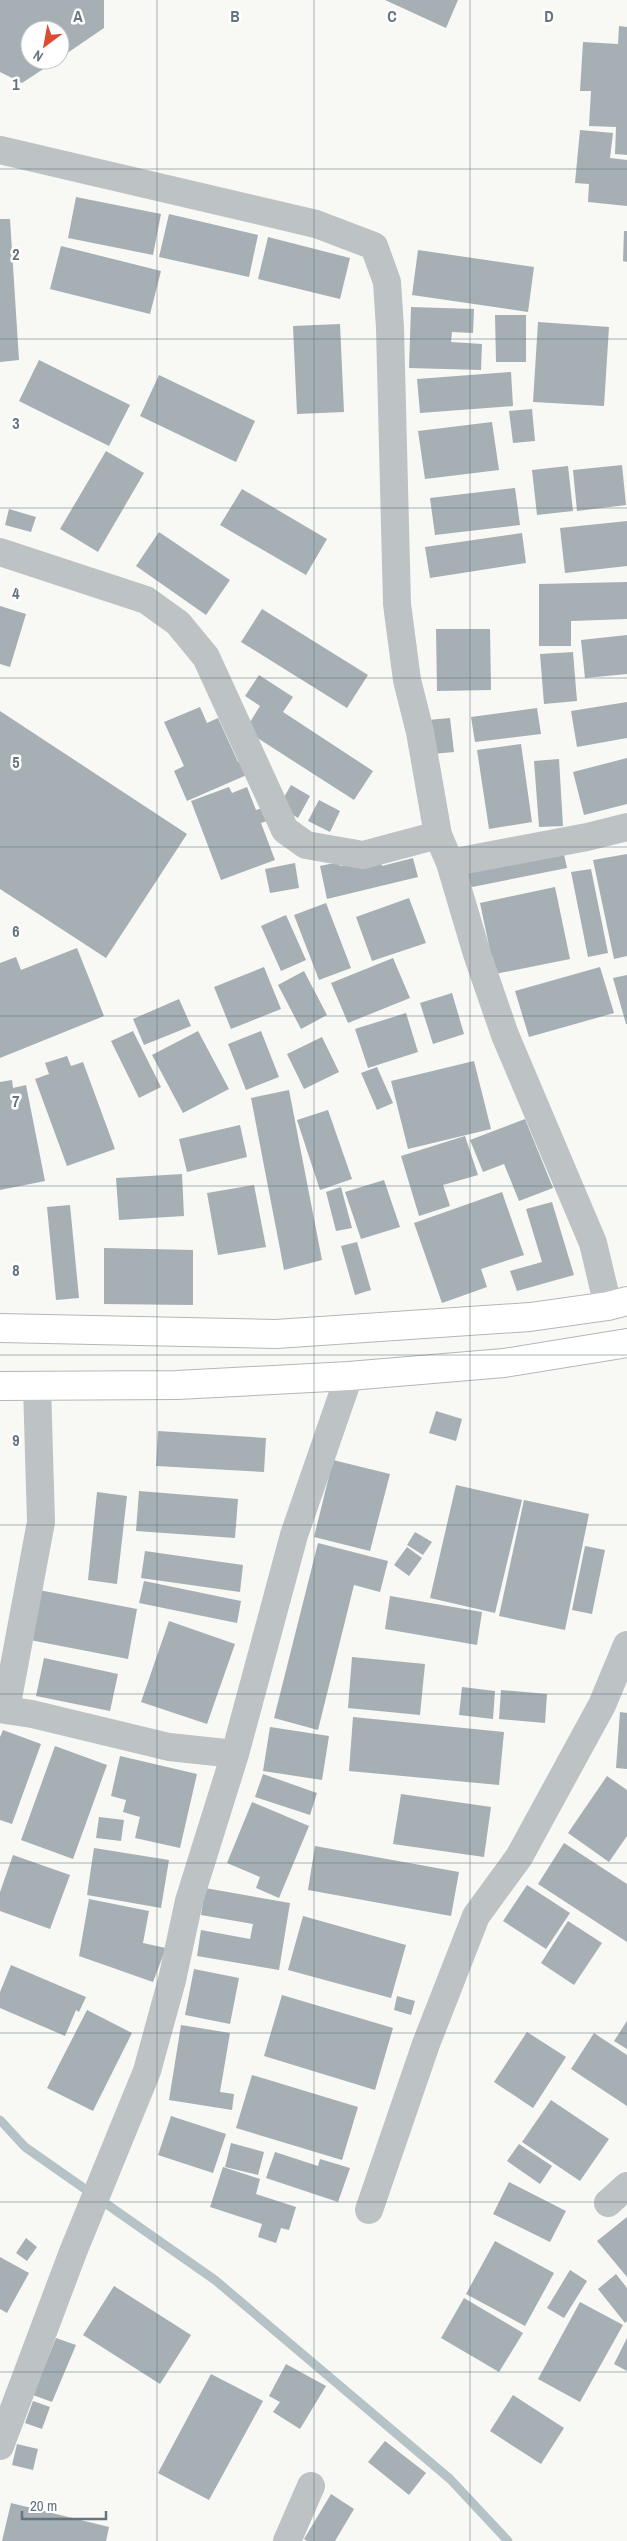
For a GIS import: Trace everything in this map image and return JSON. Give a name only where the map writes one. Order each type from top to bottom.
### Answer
[{"type":"highway","points":[[0,1328],[276,1334],[530,1317],[617,1304]]},
{"type":"highway","points":[[0,1386],[177,1385],[349,1376],[504,1363],[627,1343]]},
{"type":"street","points":[[0,150],[316,224],[374,246],[387,282],[390,328],[397,604],[407,680],[420,732],[438,835],[450,863],[477,954],[505,1035],[617,1304]]},
{"type":"street","points":[[0,552],[146,600],[178,623],[206,658],[285,830],[306,845],[363,855],[438,835]]},
{"type":"street","points":[[450,863],[587,837],[627,827]]},
{"type":"street","points":[[0,2446],[72,2252],[148,2071],[172,1980],[189,1901],[235,1754],[294,1535],[349,1376]]},
{"type":"street","points":[[37,1386],[41,1522],[3,1709],[169,1747],[235,1754]]},
{"type":"street","points":[[369,2210],[426,2044],[476,1916],[519,1857],[602,1705],[627,1648]]},
{"type":"street","points":[[288,2541],[310,2486]]},
{"type":"building","points":[[0,0],[104,0],[104,28],[70,51],[70,20],[20,20],[20,70],[42,70],[22,83],[0,72]]},
{"type":"building","points":[[385,0],[458,0],[446,28]]},
{"type":"building","points":[[619,26],[627,27],[627,155],[615,154],[616,127],[589,126],[591,91],[580,91],[583,42],[618,44]]},
{"type":"building","points":[[580,130],[613,133],[610,158],[627,160],[627,206],[588,202],[589,184],[575,183]]},
{"type":"building","points":[[76,197],[161,214],[153,255],[68,238]]},
{"type":"building","points":[[169,214],[258,235],[249,277],[159,257]]},
{"type":"building","points":[[0,219],[10,219],[19,360],[0,362]]},
{"type":"building","points":[[624,231],[627,231],[627,262],[623,261]]},
{"type":"building","points":[[268,237],[350,258],[340,299],[258,279]]},
{"type":"building","points":[[61,246],[161,271],[150,314],[50,289]]},
{"type":"building","points":[[418,250],[534,267],[528,312],[412,295]]},
{"type":"building","points":[[411,307],[474,309],[473,333],[452,332],[451,342],[482,344],[481,370],[409,368]]},
{"type":"building","points":[[495,315],[526,315],[526,362],[496,362]]},
{"type":"building","points":[[538,322],[609,327],[604,406],[533,402]]},
{"type":"building","points":[[340,324],[344,412],[297,414],[293,326]]},
{"type":"building","points":[[39,360],[130,405],[109,446],[19,401]]},
{"type":"building","points":[[511,372],[513,406],[420,413],[417,379]]},
{"type":"building","points":[[159,375],[255,421],[236,462],[140,416]]},
{"type":"building","points":[[532,409],[535,441],[513,443],[509,411]]},
{"type":"building","points":[[492,422],[499,470],[425,479],[418,431]]},
{"type":"building","points":[[106,451],[144,473],[98,552],[60,529]]},
{"type":"building","points":[[622,465],[626,505],[577,511],[573,470]]},
{"type":"building","points":[[568,466],[573,511],[537,515],[532,470]]},
{"type":"building","points":[[515,488],[520,525],[435,535],[430,498]]},
{"type":"building","points":[[242,489],[327,539],[306,575],[220,525]]},
{"type":"building","points":[[9,509],[36,517],[31,532],[5,525]]},
{"type":"building","points":[[627,521],[627,566],[565,573],[560,528]]},
{"type":"building","points":[[159,532],[230,580],[206,615],[136,566]]},
{"type":"building","points":[[522,533],[526,563],[430,578],[425,547]]},
{"type":"building","points":[[627,582],[627,619],[571,621],[571,646],[539,646],[539,584]]},
{"type":"building","points":[[0,606],[26,614],[10,667],[0,664]]},
{"type":"building","points":[[262,609],[368,675],[347,708],[241,642]]},
{"type":"building","points":[[436,629],[490,629],[491,690],[437,691]]},
{"type":"building","points":[[627,635],[627,674],[585,678],[581,640]]},
{"type":"building","points":[[573,652],[577,701],[544,704],[540,654]]},
{"type":"building","points":[[259,675],[293,697],[283,712],[373,771],[354,800],[245,730],[260,706],[245,696]]},
{"type":"building","points":[[627,702],[627,738],[577,747],[571,711]]},
{"type":"building","points":[[200,707],[207,723],[218,718],[238,762],[242,760],[249,774],[187,801],[174,771],[184,766],[164,722]]},
{"type":"building","points":[[537,708],[541,734],[475,742],[471,717]]},
{"type":"building","points":[[0,711],[187,834],[106,958],[0,889]]},
{"type":"building","points":[[450,718],[454,752],[432,754],[428,720]]},
{"type":"building","points":[[521,744],[532,822],[489,829],[477,750]]},
{"type":"building","points":[[627,758],[627,804],[584,815],[573,772]]},
{"type":"building","points":[[559,759],[563,826],[539,827],[534,761]]},
{"type":"building","points":[[291,785],[310,796],[298,818],[279,806]]},
{"type":"building","points":[[229,787],[232,793],[247,787],[256,810],[262,808],[267,821],[261,823],[275,860],[221,880],[191,801]]},
{"type":"building","points":[[319,800],[340,811],[330,832],[308,821]]},
{"type":"building","points":[[562,845],[567,868],[467,888],[462,866]]},
{"type":"building","points":[[627,854],[627,956],[614,959],[593,860]]},
{"type":"building","points":[[380,857],[382,866],[413,858],[418,877],[327,899],[320,866],[339,862],[340,866]]},
{"type":"building","points":[[295,863],[299,888],[270,893],[265,869]]},
{"type":"building","points":[[591,869],[608,953],[588,957],[571,872]]},
{"type":"building","points":[[555,887],[570,959],[495,974],[480,903]]},
{"type":"building","points":[[409,898],[426,943],[372,961],[356,917]]},
{"type":"building","points":[[326,903],[351,968],[319,980],[294,915]]},
{"type":"building","points":[[286,915],[306,960],[281,971],[261,926]]},
{"type":"building","points":[[77,948],[104,1016],[0,1058],[0,963],[16,957],[21,970]]},
{"type":"building","points":[[393,958],[410,998],[348,1023],[331,983]]},
{"type":"building","points":[[264,967],[281,1009],[231,1029],[214,987]]},
{"type":"building","points":[[600,967],[614,1013],[529,1037],[515,991]]},
{"type":"building","points":[[304,971],[327,1015],[301,1029],[278,985]]},
{"type":"building","points":[[627,975],[627,1024],[626,1024],[613,978]]},
{"type":"building","points":[[452,993],[464,1034],[433,1044],[420,1003]]},
{"type":"building","points":[[179,999],[191,1026],[144,1045],[133,1019]]},
{"type":"building","points":[[406,1013],[418,1052],[368,1068],[355,1029]]},
{"type":"building","points":[[133,1031],[161,1087],[139,1098],[111,1041]]},
{"type":"building","points":[[198,1031],[229,1089],[183,1113],[152,1055]]},
{"type":"building","points":[[261,1031],[279,1077],[246,1090],[228,1044]]},
{"type":"building","points":[[322,1037],[339,1072],[304,1089],[287,1054]]},
{"type":"building","points":[[67,1056],[71,1066],[83,1062],[115,1149],[67,1166],[35,1079],[49,1074],[45,1063]]},
{"type":"building","points":[[474,1061],[491,1129],[408,1149],[391,1081]]},
{"type":"building","points":[[377,1067],[393,1103],[377,1110],[361,1073]]},
{"type":"building","points":[[12,1080],[13,1088],[26,1085],[45,1181],[0,1190],[0,1082]]},
{"type":"building","points":[[289,1090],[322,1260],[284,1270],[251,1098]]},
{"type":"building","points":[[328,1110],[352,1179],[320,1190],[297,1120]]},
{"type":"building","points":[[525,1119],[553,1188],[519,1201],[504,1164],[483,1172],[470,1140]]},
{"type":"building","points":[[240,1125],[247,1157],[187,1172],[179,1139]]},
{"type":"building","points":[[465,1136],[478,1175],[443,1185],[450,1206],[419,1216],[401,1156]]},
{"type":"building","points":[[182,1174],[184,1216],[119,1220],[116,1178]]},
{"type":"building","points":[[384,1180],[400,1227],[361,1239],[345,1192]]},
{"type":"building","points":[[254,1185],[266,1247],[218,1255],[207,1193]]},
{"type":"building","points":[[341,1187],[352,1228],[336,1231],[326,1192]]},
{"type":"building","points":[[502,1192],[524,1255],[481,1269],[487,1287],[442,1303],[414,1223]]},
{"type":"building","points":[[552,1202],[574,1275],[517,1291],[510,1271],[542,1262],[526,1209]]},
{"type":"building","points":[[70,1205],[79,1298],[56,1300],[47,1207]]},
{"type":"building","points":[[357,1242],[371,1290],[355,1295],[341,1246]]},
{"type":"building","points":[[104,1248],[193,1250],[193,1305],[104,1304]]},
{"type":"building","points":[[436,1411],[462,1419],[456,1441],[429,1433]]},
{"type":"building","points":[[158,1431],[266,1438],[264,1472],[156,1466]]},
{"type":"building","points":[[333,1460],[390,1474],[370,1551],[314,1537]]},
{"type":"building","points":[[456,1485],[522,1500],[495,1613],[430,1598]]},
{"type":"building","points":[[139,1491],[238,1499],[235,1538],[136,1531]]},
{"type":"building","points":[[97,1492],[127,1496],[117,1584],[88,1580]]},
{"type":"building","points":[[524,1500],[589,1514],[565,1630],[499,1616]]},
{"type":"building","points":[[415,1532],[432,1542],[423,1555],[407,1545]]},
{"type":"building","points":[[318,1543],[388,1561],[380,1592],[354,1585],[318,1730],[274,1718]]},
{"type":"building","points":[[585,1546],[605,1550],[592,1614],[572,1610]]},
{"type":"building","points":[[407,1547],[422,1558],[409,1576],[394,1565]]},
{"type":"building","points":[[145,1551],[243,1565],[240,1592],[141,1578]]},
{"type":"building","points":[[144,1581],[241,1601],[237,1623],[139,1603]]},
{"type":"building","points":[[39,1590],[137,1609],[128,1659],[30,1640]]},
{"type":"building","points":[[390,1596],[482,1612],[477,1645],[385,1629]]},
{"type":"building","points":[[169,1621],[235,1644],[207,1724],[141,1702]]},
{"type":"building","points":[[352,1657],[425,1664],[420,1715],[348,1708]]},
{"type":"building","points":[[44,1658],[118,1674],[110,1711],[36,1696]]},
{"type":"building","points":[[462,1687],[495,1691],[493,1719],[459,1715]]},
{"type":"building","points":[[501,1690],[547,1694],[545,1723],[499,1719]]},
{"type":"building","points":[[620,1712],[627,1713],[627,1769],[616,1768]]},
{"type":"building","points":[[353,1717],[504,1732],[499,1785],[349,1771]]},
{"type":"building","points":[[270,1727],[329,1736],[322,1780],[263,1771]]},
{"type":"building","points":[[3,1730],[41,1744],[12,1824],[0,1820],[0,1737]]},
{"type":"building","points":[[55,1746],[107,1765],[73,1859],[21,1840]]},
{"type":"building","points":[[120,1756],[197,1774],[180,1848],[135,1838],[140,1817],[123,1812],[126,1800],[111,1796]]},
{"type":"building","points":[[263,1774],[317,1793],[310,1815],[255,1797]]},
{"type":"building","points":[[607,1776],[627,1790],[627,1836],[609,1862],[568,1833]]},
{"type":"building","points":[[401,1794],[491,1807],[484,1857],[393,1844]]},
{"type":"building","points":[[252,1802],[309,1826],[279,1898],[256,1888],[260,1877],[227,1863]]},
{"type":"building","points":[[99,1817],[124,1820],[121,1841],[96,1838]]},
{"type":"building","points":[[564,1843],[627,1884],[627,1942],[538,1884]]},
{"type":"building","points":[[315,1846],[459,1872],[451,1916],[308,1890]]},
{"type":"building","points":[[94,1848],[169,1860],[161,1908],[87,1895]]},
{"type":"building","points":[[13,1855],[70,1875],[50,1929],[0,1911],[0,1892]]},
{"type":"building","points":[[527,1885],[570,1913],[546,1949],[503,1921]]},
{"type":"building","points":[[205,1888],[290,1903],[279,1970],[197,1956],[201,1930],[250,1939],[253,1924],[201,1915]]},
{"type":"building","points":[[89,1899],[149,1911],[143,1943],[166,1948],[153,1982],[79,1956]]},
{"type":"building","points":[[303,1916],[406,1945],[391,1998],[288,1970]]},
{"type":"building","points":[[568,1921],[602,1943],[574,1985],[541,1963]]},
{"type":"building","points":[[11,1965],[86,1997],[79,2012],[76,2010],[65,2036],[0,2008],[0,1992]]},
{"type":"building","points":[[194,1969],[239,1978],[230,2024],[185,2015]]},
{"type":"building","points":[[282,1995],[393,2028],[375,2090],[264,2056]]},
{"type":"building","points":[[397,1996],[415,2001],[411,2015],[394,2010]]},
{"type":"building","points":[[87,2010],[132,2033],[93,2111],[47,2088]]},
{"type":"building","points":[[627,2021],[627,2049],[614,2041]]},
{"type":"building","points":[[181,2025],[230,2033],[220,2092],[234,2094],[232,2110],[169,2100]]},
{"type":"building","points":[[527,2032],[566,2057],[533,2108],[494,2082]]},
{"type":"building","points":[[594,2033],[627,2055],[627,2106],[571,2069]]},
{"type":"building","points":[[252,2075],[358,2107],[342,2160],[236,2128]]},
{"type":"building","points":[[551,2100],[609,2139],[580,2181],[522,2142]]},
{"type":"building","points":[[171,2116],[226,2134],[213,2173],[158,2155]]},
{"type":"building","points":[[231,2143],[264,2152],[258,2175],[225,2167]]},
{"type":"building","points":[[519,2144],[552,2166],[540,2184],[507,2161]]},
{"type":"building","points":[[275,2152],[318,2166],[320,2159],[350,2168],[338,2202],[266,2178]]},
{"type":"building","points":[[223,2167],[260,2179],[256,2194],[296,2207],[289,2230],[281,2228],[276,2243],[258,2237],[262,2224],[210,2207]]},
{"type":"building","points":[[509,2182],[566,2211],[550,2242],[493,2214]]},
{"type":"building","points":[[627,2217],[627,2277],[597,2241]]},
{"type":"building","points":[[26,2238],[37,2247],[27,2261],[16,2253]]},
{"type":"building","points":[[495,2241],[554,2273],[525,2326],[466,2294]]},
{"type":"building","points":[[0,2257],[29,2273],[7,2313],[0,2309]]},
{"type":"building","points":[[570,2270],[587,2281],[564,2318],[547,2308]]},
{"type":"building","points":[[616,2274],[627,2288],[627,2321],[625,2323],[598,2289]]},
{"type":"building","points":[[114,2286],[191,2335],[160,2384],[83,2335]]},
{"type":"building","points":[[464,2298],[523,2333],[499,2372],[441,2338]]},
{"type":"building","points":[[580,2302],[623,2325],[580,2402],[538,2379]]},
{"type":"building","points":[[56,2338],[76,2345],[52,2402],[33,2395]]},
{"type":"building","points":[[627,2338],[627,2371],[614,2364]]},
{"type":"building","points":[[286,2364],[326,2386],[300,2429],[273,2412],[280,2402],[269,2396]]},
{"type":"building","points":[[211,2374],[263,2401],[209,2500],[158,2473]]},
{"type":"building","points":[[513,2395],[564,2428],[541,2464],[490,2431]]},
{"type":"building","points":[[33,2401],[50,2407],[42,2429],[25,2423]]},
{"type":"building","points":[[385,2441],[426,2473],[409,2495],[368,2462]]},
{"type":"building","points":[[17,2444],[38,2449],[33,2470],[12,2465]]},
{"type":"building","points":[[331,2494],[354,2509],[335,2541],[307,2541],[304,2539]]},
{"type":"building","points":[[11,2503],[109,2527],[106,2541],[2,2541]]},
{"type":"waterway","points":[[0,2120],[25,2147],[215,2280],[450,2479],[508,2541]]}]
